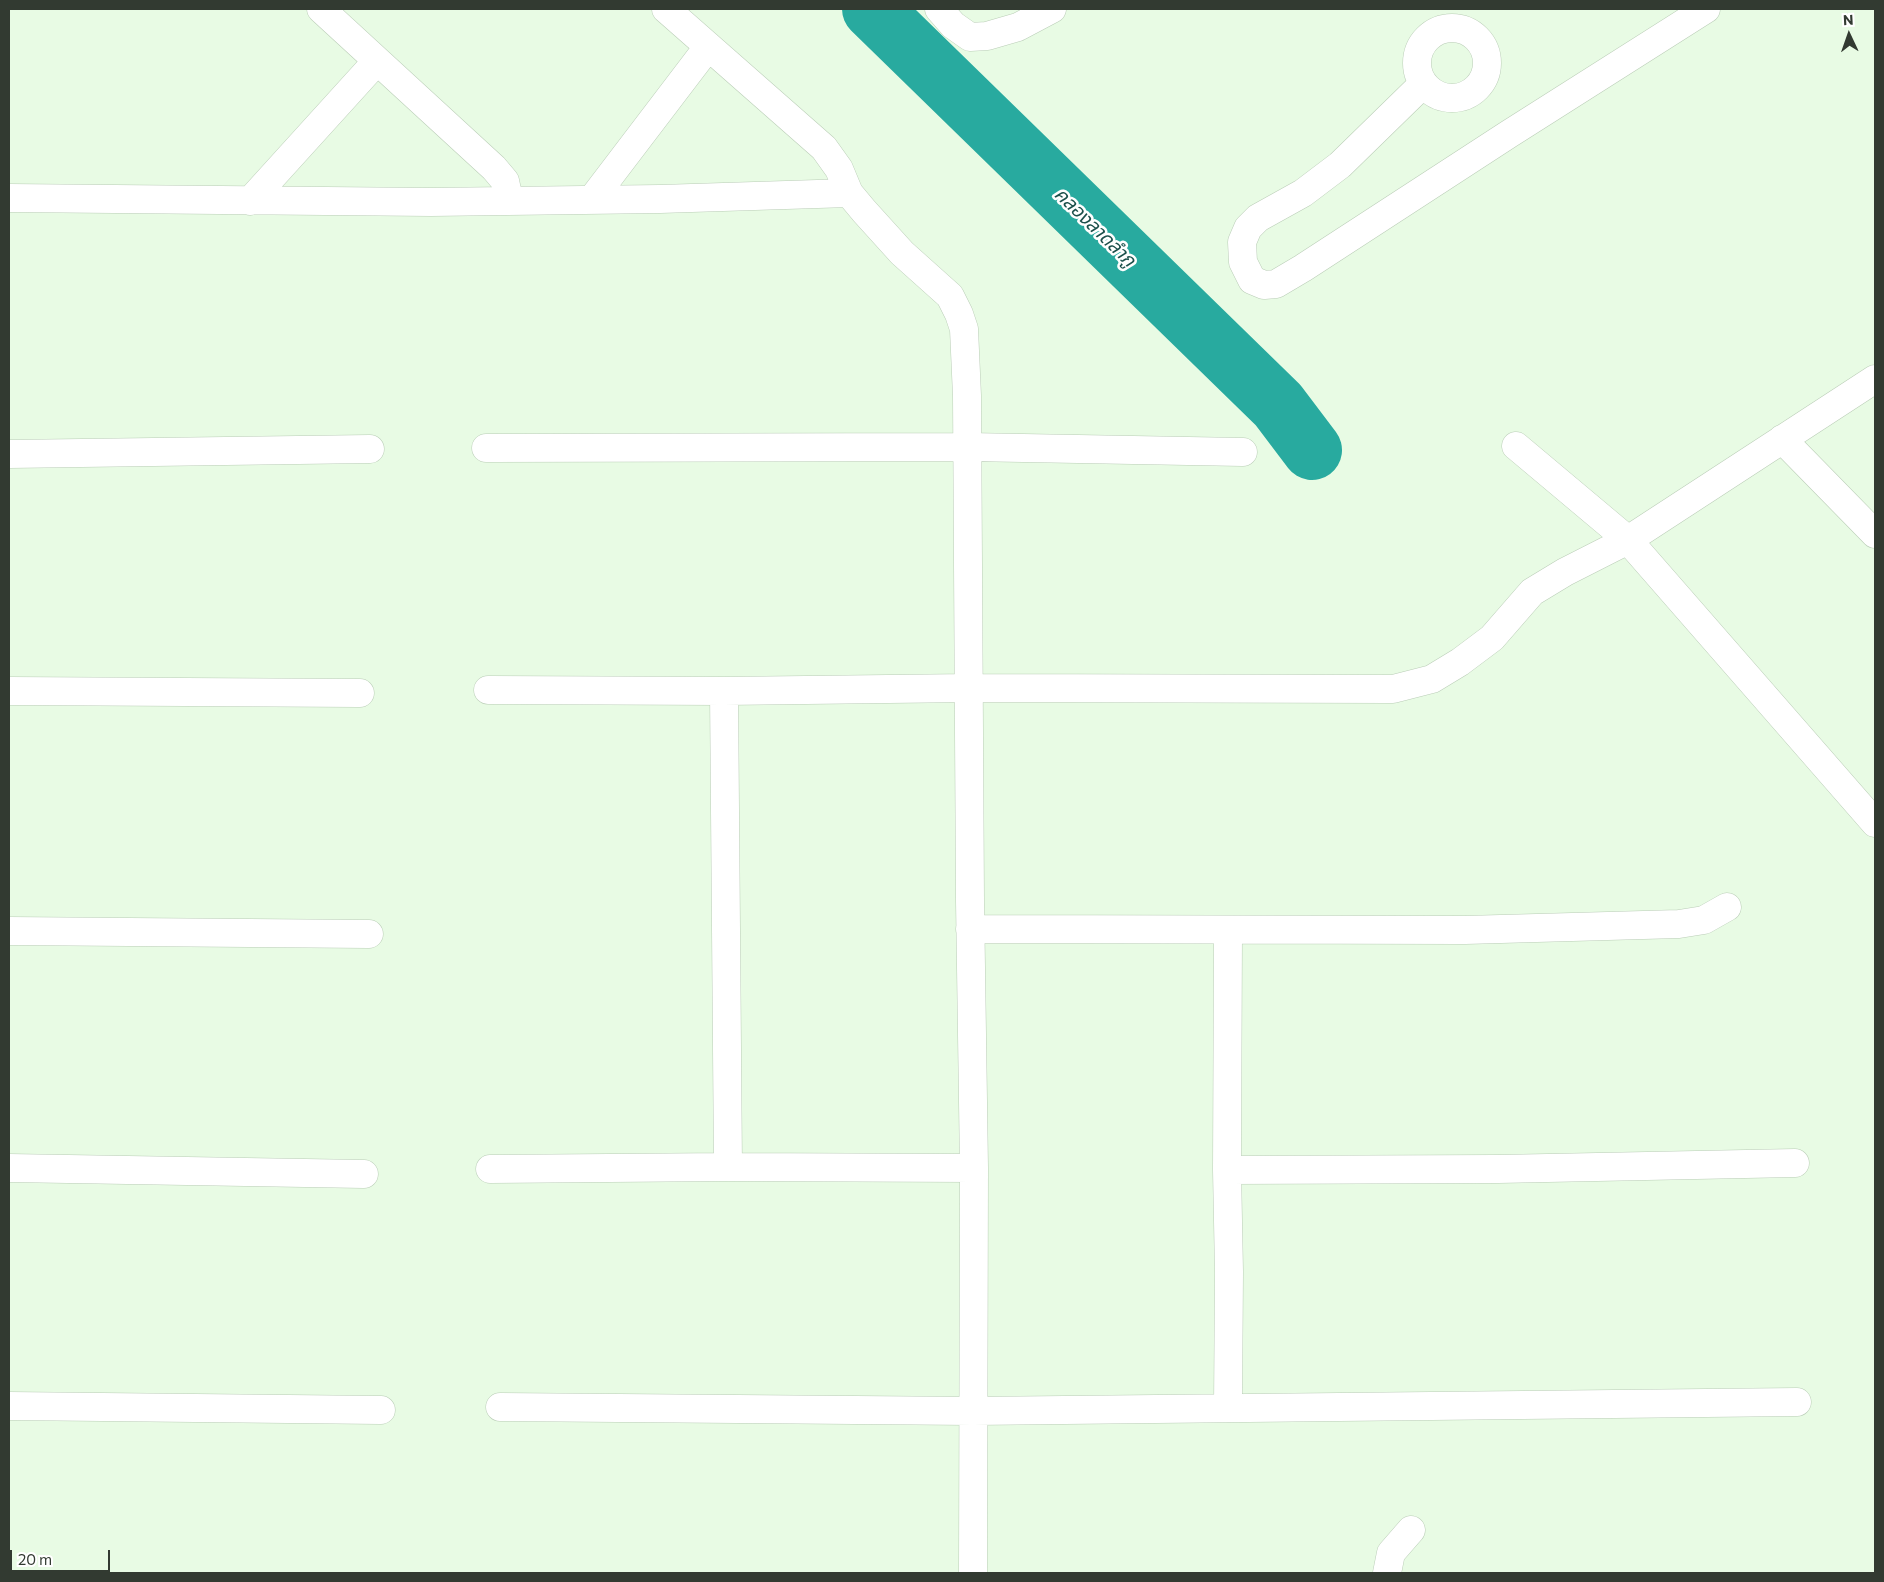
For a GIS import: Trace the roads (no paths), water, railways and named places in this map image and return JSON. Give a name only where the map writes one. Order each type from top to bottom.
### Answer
[{"type":"street","points":[[320,9],[494,168],[505,181],[509,200]]},
{"type":"street","points":[[666,9],[824,148],[839,169],[849,193],[902,253],[950,296],[964,329],[968,447],[970,929],[974,1168],[974,1573]]},
{"type":"street","points":[[939,9],[953,25],[970,37],[987,36],[1018,28],[1052,9]]},
{"type":"street","points":[[1423,84],[1340,165],[1303,193],[1258,218],[1248,228],[1242,242],[1243,262],[1252,280],[1264,286],[1276,284],[1303,268],[1706,9]]},
{"type":"street","points":[[592,198],[708,47]]},
{"type":"street","points":[[250,201],[377,61]]},
{"type":"street","points":[[9,198],[250,201],[509,200],[660,199],[849,193]]},
{"type":"street","points":[[488,690],[1393,689],[1432,679],[1460,662],[1492,638],[1532,592],[1565,572],[1628,540],[1875,379]]},
{"type":"street","points":[[1782,439],[1875,534]]},
{"type":"street","points":[[1516,446],[1628,540],[1875,823]]},
{"type":"street","points":[[486,448],[968,447],[1243,452]]},
{"type":"street","points":[[9,454],[370,449]]},
{"type":"street","points":[[9,691],[360,693]]},
{"type":"street","points":[[724,691],[728,1167]]},
{"type":"street","points":[[970,929],[1465,930],[1679,924],[1704,920],[1727,907]]},
{"type":"street","points":[[9,931],[369,934]]},
{"type":"street","points":[[1228,931],[1228,1408]]},
{"type":"street","points":[[1227,1170],[1498,1169],[1795,1163]]},
{"type":"street","points":[[490,1169],[728,1167],[974,1168]]},
{"type":"street","points":[[9,1168],[364,1174]]},
{"type":"street","points":[[500,1407],[973,1411],[1797,1402]]},
{"type":"street","points":[[9,1406],[381,1410]]},
{"type":"street","points":[[1388,1573],[1391,1553],[1411,1530]]},
{"type":"waterway","name":"คลองลาดลำภู","points":[[872,9],[1278,405],[1312,450]]}]
